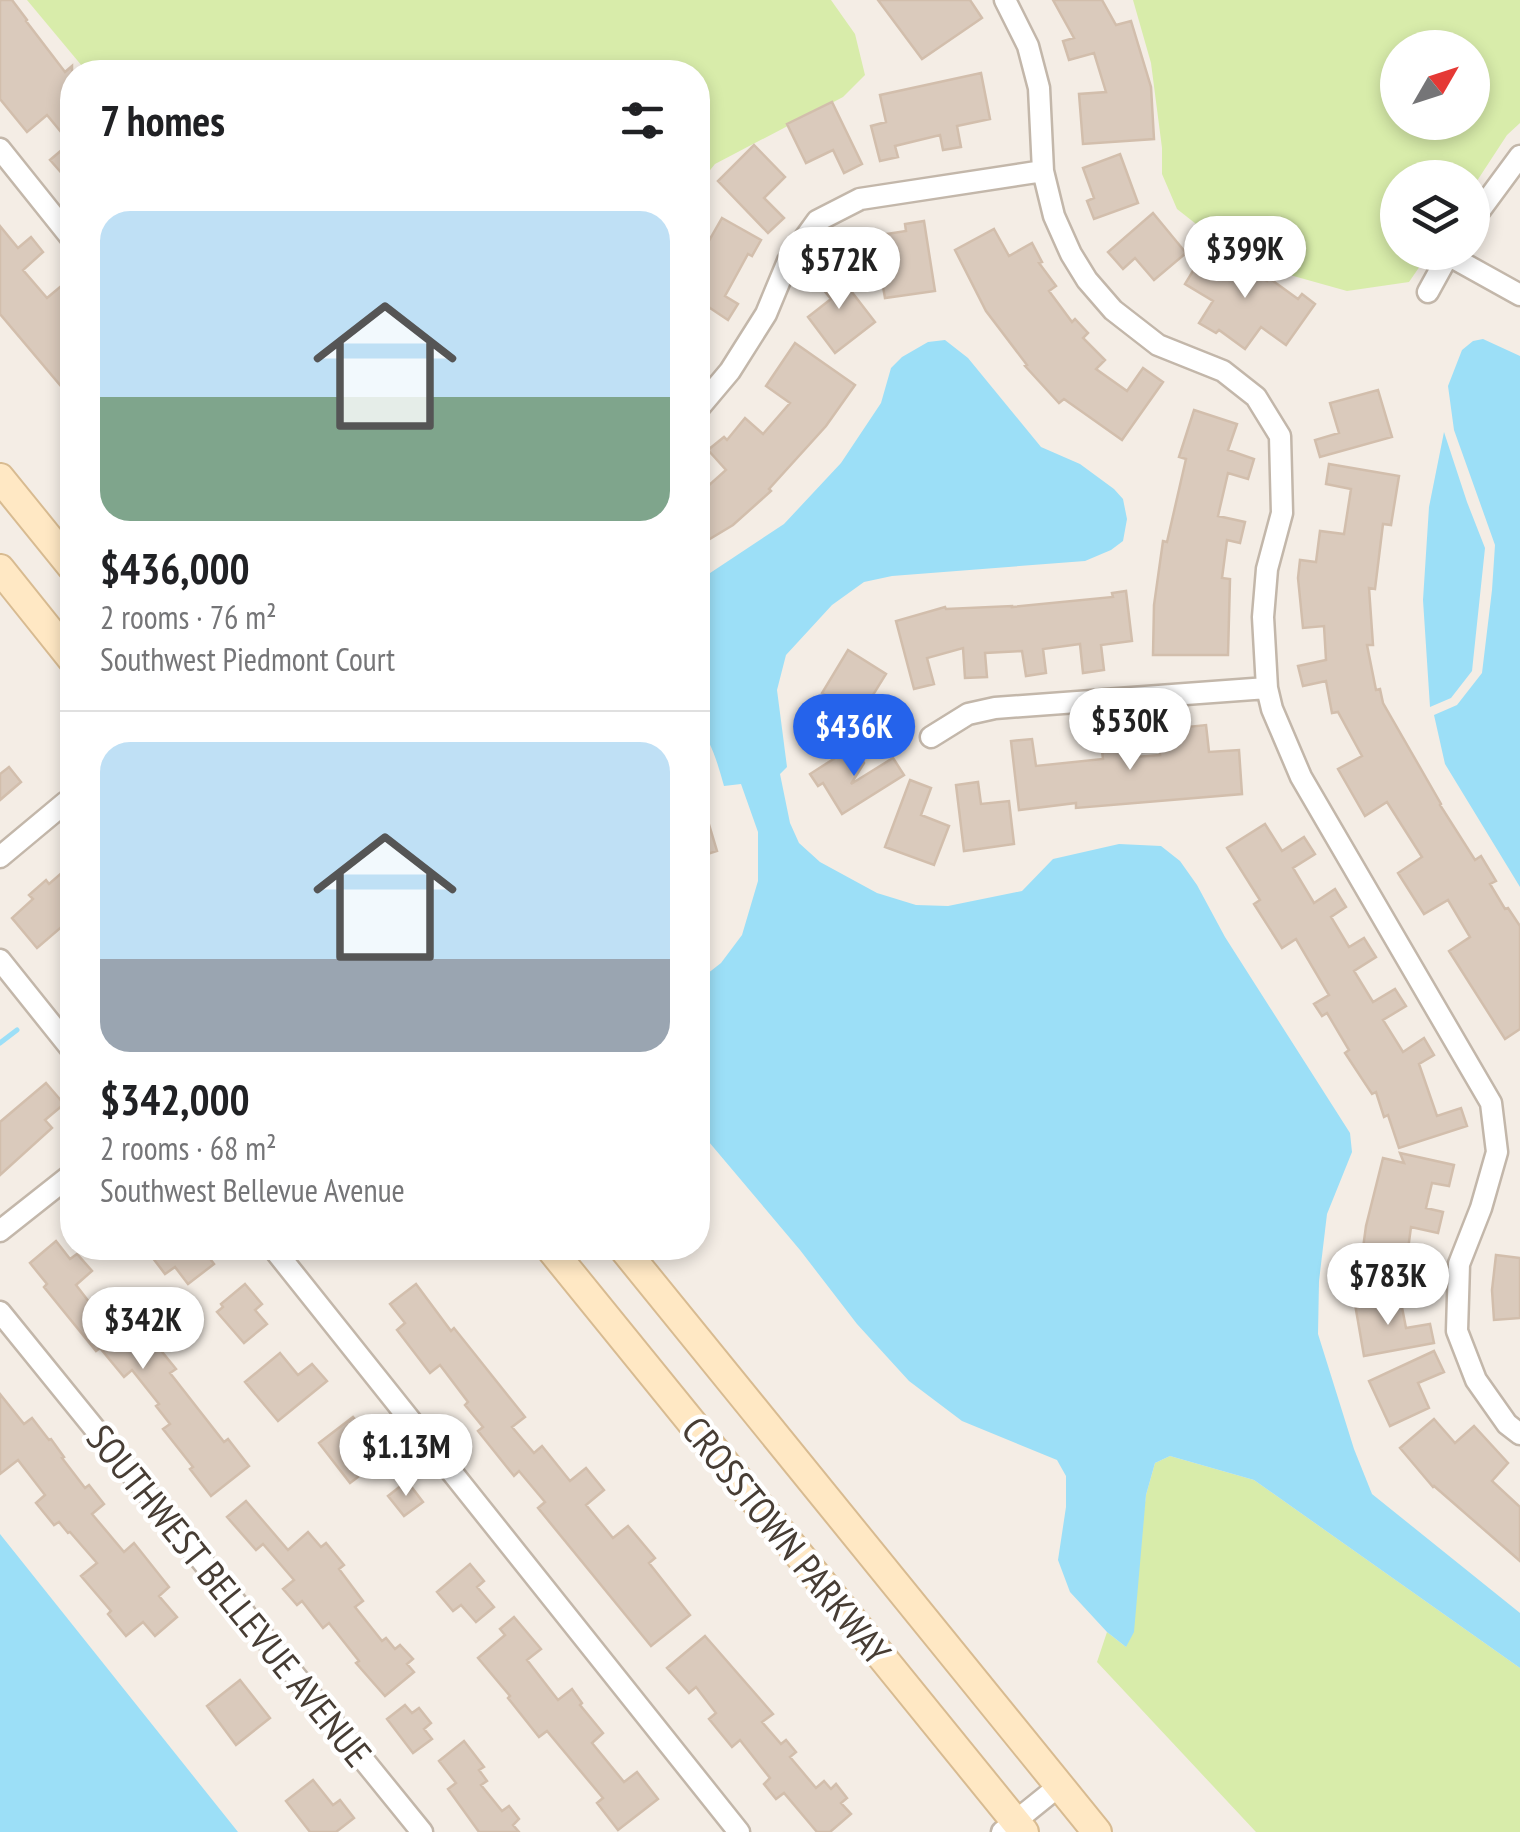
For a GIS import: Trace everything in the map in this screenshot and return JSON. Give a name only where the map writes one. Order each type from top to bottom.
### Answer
[{"type":"main road","points":[[0,478],[60,552]]},
{"type":"main road","points":[[0,569],[60,644]]},
{"type":"main road","name":"CROSSTOWN PARKWAY","points":[[560,1260],[1014,1828]]},
{"type":"main road","name":"CROSSTOWN PARKWAY","points":[[633,1260],[1097,1832]]},
{"type":"street","points":[[1005,0],[1028,46],[1038,88],[1043,171],[1054,216],[1087,280],[1113,310],[1158,344],[1222,372],[1256,397],[1280,436],[1282,513],[1267,568],[1263,617],[1272,709],[1301,777],[1491,1103],[1497,1152],[1460,1264],[1456,1331],[1476,1380],[1507,1424],[1520,1434]]},
{"type":"street","points":[[0,150],[60,224]]},
{"type":"street","points":[[1490,197],[1520,156]]},
{"type":"street","points":[[710,395],[766,314],[788,261],[816,221],[860,199],[1043,171]]},
{"type":"street","points":[[1428,292],[1440,270]]},
{"type":"street","points":[[1477,270],[1520,295]]},
{"type":"street","points":[[931,738],[968,714],[995,708],[1267,688]]},
{"type":"street","points":[[0,857],[60,807]]},
{"type":"street","points":[[0,960],[60,1035]]},
{"type":"street","points":[[0,1232],[60,1184]]},
{"type":"street","points":[[283,1260],[739,1832]]},
{"type":"street","name":"SOUTHWEST BELLEVUE AVENUE","points":[[0,1312],[422,1832]]},
{"type":"street","points":[[1014,1828],[1059,1786]]},
{"type":"green space","points":[[27,0],[831,0],[855,34],[865,75],[843,97],[715,164],[710,170],[710,60],[77,60]]},
{"type":"green space","points":[[1133,0],[1520,0],[1520,123],[1490,161],[1380,160],[1380,270],[1417,270],[1409,282],[1347,291],[1272,270],[1205,231],[1177,209],[1162,174],[1151,63]]},
{"type":"green space","points":[[1170,1456],[1254,1480],[1520,1668],[1520,1832],[1256,1832],[1097,1662],[1107,1632],[1126,1647],[1146,1495],[1155,1463]]},
{"type":"water","points":[[1483,339],[1520,356],[1520,887],[1445,764],[1434,715],[1457,705],[1482,673],[1495,545],[1454,430],[1448,386],[1462,350]]},
{"type":"water","points":[[945,340],[968,358],[1041,447],[1080,464],[1114,489],[1123,499],[1127,519],[1123,541],[1085,561],[892,576],[864,582],[832,605],[786,655],[777,690],[787,767],[780,774],[790,823],[799,843],[820,862],[877,893],[916,905],[948,906],[1022,891],[1053,859],[1119,844],[1161,846],[1180,861],[1350,1133],[1352,1152],[1327,1214],[1318,1334],[1372,1494],[1520,1613],[1520,1668],[1254,1480],[1170,1456],[1155,1463],[1146,1495],[1134,1632],[1126,1647],[1070,1592],[1058,1560],[1066,1476],[1057,1460],[962,1421],[909,1381],[857,1324],[710,1143],[710,972],[742,935],[758,881],[758,832],[741,784],[724,786],[710,744],[710,573],[784,524],[841,463],[881,403],[891,368],[928,342]]},
{"type":"water","points":[[1444,432],[1485,548],[1472,671],[1451,698],[1430,707],[1423,600],[1429,507]]},
{"type":"water","points":[[0,1534],[238,1832],[0,1832]]},
{"type":"building","points":[[0,0],[12,0],[60,65],[60,131],[47,115],[27,132],[0,99]]},
{"type":"building","points":[[878,0],[970,0],[982,18],[922,59]]},
{"type":"building","points":[[1053,0],[1102,0],[1116,25],[1131,21],[1151,87],[1154,139],[1083,144],[1079,94],[1106,92],[1094,53],[1069,60],[1063,41],[1074,38]]},
{"type":"building","points":[[981,73],[990,119],[957,126],[961,147],[943,150],[940,135],[895,146],[898,157],[880,161],[871,126],[886,122],[880,95]]},
{"type":"building","points":[[832,102],[862,164],[844,173],[833,150],[806,163],[787,124]]},
{"type":"building","points":[[754,145],[785,177],[764,198],[784,218],[768,233],[718,181]]},
{"type":"building","points":[[60,152],[60,171],[50,160]]},
{"type":"building","points":[[1120,154],[1138,203],[1094,219],[1087,201],[1094,198],[1083,168]]},
{"type":"building","points":[[1153,213],[1186,253],[1154,280],[1135,258],[1123,269],[1108,252]]},
{"type":"building","points":[[722,218],[761,240],[752,256],[748,254],[725,296],[738,304],[728,320],[710,308],[710,239]]},
{"type":"building","points":[[924,221],[935,291],[885,298],[881,275],[887,274],[880,235],[906,231],[905,224]]},
{"type":"building","points":[[0,226],[18,248],[31,237],[43,252],[23,270],[47,298],[60,287],[60,385],[0,314]]},
{"type":"building","points":[[994,229],[1009,256],[1032,243],[1042,262],[1039,263],[1056,286],[1049,291],[1072,322],[1075,319],[1088,333],[1083,338],[1105,360],[1096,369],[1127,391],[1143,368],[1163,382],[1122,440],[1064,399],[1059,403],[1025,366],[986,311],[955,250]]},
{"type":"building","points":[[1208,246],[1267,281],[1269,278],[1298,299],[1302,294],[1315,304],[1286,345],[1261,327],[1245,349],[1219,330],[1216,333],[1199,323],[1213,301],[1185,284]]},
{"type":"building","points":[[831,265],[875,322],[835,353],[808,317],[831,299],[814,278]]},
{"type":"building","points":[[795,343],[855,385],[771,491],[733,525],[710,539],[710,484],[726,470],[710,448],[724,437],[727,440],[745,418],[763,434],[790,403],[766,386]]},
{"type":"building","points":[[1378,390],[1392,437],[1320,457],[1315,440],[1339,433],[1330,403]]},
{"type":"building","points":[[1194,410],[1237,424],[1228,450],[1254,459],[1248,479],[1228,473],[1218,516],[1245,522],[1240,543],[1227,540],[1222,578],[1230,579],[1228,655],[1153,655],[1154,605],[1163,541],[1167,542],[1186,459],[1179,457]]},
{"type":"building","points":[[1329,464],[1399,476],[1391,525],[1383,524],[1375,589],[1369,588],[1373,645],[1367,645],[1376,690],[1380,689],[1383,703],[1440,805],[1475,860],[1481,856],[1496,881],[1490,884],[1520,926],[1520,1029],[1505,1039],[1449,951],[1470,937],[1448,900],[1424,914],[1398,873],[1422,857],[1387,802],[1365,816],[1338,769],[1362,756],[1338,712],[1332,713],[1326,681],[1303,686],[1298,666],[1326,660],[1324,626],[1303,628],[1300,560],[1316,562],[1320,531],[1344,534],[1351,489],[1326,484]]},
{"type":"building","points":[[1126,591],[1132,641],[1101,645],[1104,670],[1083,673],[1080,644],[1043,649],[1046,673],[1026,676],[1022,651],[985,653],[987,677],[965,678],[963,648],[927,658],[934,684],[914,689],[896,621],[945,607],[1012,607],[1113,597],[1112,593]]},
{"type":"building","points":[[848,650],[886,674],[871,698],[892,711],[883,732],[822,693]]},
{"type":"building","points":[[1206,725],[1209,752],[1239,750],[1242,794],[1019,810],[1011,741],[1032,739],[1036,766],[1103,759],[1100,734],[1120,732],[1122,758],[1160,755],[1158,730]]},
{"type":"building","points":[[854,746],[864,763],[851,784],[893,758],[904,775],[842,814],[823,783],[818,786],[810,774]]},
{"type":"building","points":[[9,767],[21,782],[0,800],[0,774]]},
{"type":"building","points":[[910,780],[931,788],[921,815],[949,826],[934,865],[885,847]]},
{"type":"building","points":[[978,782],[981,804],[1009,801],[1014,844],[964,851],[956,785]]},
{"type":"building","points":[[1265,824],[1282,851],[1304,837],[1315,854],[1293,868],[1314,903],[1335,889],[1346,907],[1331,917],[1349,947],[1364,938],[1376,957],[1354,971],[1373,1002],[1395,989],[1406,1006],[1383,1020],[1403,1052],[1424,1038],[1434,1055],[1419,1064],[1437,1116],[1461,1108],[1467,1126],[1399,1148],[1376,1092],[1372,1094],[1345,1053],[1349,1050],[1327,1013],[1322,1016],[1314,1004],[1329,995],[1296,939],[1282,948],[1254,904],[1260,900],[1227,848]]},
{"type":"building","points":[[710,828],[717,851],[710,853]]},
{"type":"building","points":[[60,874],[60,928],[37,948],[12,918],[33,899],[29,895],[46,880],[49,884]]},
{"type":"building","points":[[46,1083],[60,1099],[60,1107],[45,1120],[52,1128],[0,1175],[0,1122]]},
{"type":"building","points":[[1400,1153],[1454,1165],[1449,1186],[1432,1183],[1426,1208],[1443,1212],[1438,1233],[1411,1227],[1406,1264],[1431,1268],[1429,1288],[1359,1278],[1366,1226],[1383,1158],[1404,1163]]},
{"type":"building","points":[[56,1241],[60,1260],[82,1260],[92,1271],[76,1285],[96,1311],[102,1307],[113,1322],[109,1326],[125,1347],[145,1331],[176,1369],[170,1373],[224,1442],[228,1439],[249,1466],[211,1496],[163,1429],[170,1424],[156,1406],[159,1404],[132,1370],[124,1377],[100,1348],[96,1351],[44,1287],[47,1284],[30,1263]]},
{"type":"building","points":[[1496,1255],[1520,1258],[1520,1318],[1494,1320]]},
{"type":"building","points":[[154,1260],[211,1260],[214,1264],[188,1284],[175,1267],[165,1274]]},
{"type":"building","points":[[245,1284],[262,1304],[255,1310],[267,1324],[244,1343],[217,1312]]},
{"type":"building","points":[[416,1284],[525,1417],[512,1427],[534,1453],[542,1446],[570,1481],[586,1468],[604,1490],[586,1505],[613,1538],[628,1526],[655,1558],[649,1563],[690,1615],[651,1646],[538,1508],[545,1502],[519,1471],[514,1476],[478,1431],[483,1427],[440,1365],[430,1373],[397,1330],[405,1323],[390,1304]]},
{"type":"building","points":[[1400,1297],[1406,1328],[1430,1324],[1434,1343],[1364,1356],[1355,1304]]},
{"type":"building","points":[[1434,1351],[1444,1372],[1418,1383],[1429,1408],[1390,1426],[1369,1381]]},
{"type":"building","points":[[280,1353],[298,1375],[312,1364],[327,1381],[278,1421],[245,1382]]},
{"type":"building","points":[[0,1394],[24,1424],[32,1418],[85,1488],[89,1485],[104,1504],[92,1514],[124,1552],[134,1543],[169,1587],[159,1596],[177,1617],[155,1636],[143,1622],[126,1636],[108,1614],[111,1611],[81,1576],[97,1563],[70,1532],[59,1522],[54,1525],[36,1503],[45,1495],[18,1460],[0,1474]]},
{"type":"building","points":[[353,1417],[367,1434],[362,1438],[379,1461],[350,1483],[319,1443]]},
{"type":"building","points":[[1434,1419],[1455,1443],[1474,1426],[1508,1463],[1492,1481],[1520,1507],[1520,1561],[1433,1487],[1400,1448]]},
{"type":"building","points":[[407,1481],[423,1502],[404,1516],[388,1496]]},
{"type":"building","points":[[246,1501],[288,1550],[308,1532],[321,1547],[326,1543],[344,1565],[339,1569],[363,1601],[355,1607],[382,1641],[386,1638],[395,1649],[400,1645],[413,1659],[407,1664],[414,1672],[385,1696],[329,1623],[323,1628],[302,1601],[297,1605],[283,1589],[294,1580],[263,1544],[256,1550],[227,1517]]},
{"type":"building","points":[[470,1564],[484,1581],[477,1587],[494,1607],[476,1622],[461,1605],[453,1611],[437,1592]]},
{"type":"building","points":[[514,1617],[541,1649],[527,1660],[558,1700],[572,1689],[603,1733],[592,1743],[624,1782],[637,1772],[658,1799],[618,1830],[597,1803],[603,1798],[547,1731],[539,1737],[478,1658],[505,1635],[500,1629]]},
{"type":"building","points":[[705,1636],[773,1714],[762,1722],[781,1744],[786,1740],[796,1752],[790,1757],[816,1788],[824,1781],[831,1789],[836,1784],[847,1798],[841,1803],[851,1814],[830,1832],[817,1832],[784,1793],[776,1799],[764,1784],[770,1778],[740,1740],[732,1747],[709,1719],[716,1713],[696,1687],[689,1693],[667,1668]]},
{"type":"building","points":[[240,1680],[270,1718],[236,1745],[207,1706]]},
{"type":"building","points":[[405,1705],[412,1713],[419,1708],[431,1723],[424,1729],[432,1739],[413,1753],[387,1719]]},
{"type":"building","points":[[464,1741],[484,1767],[479,1770],[487,1781],[481,1785],[502,1811],[509,1806],[519,1819],[513,1825],[519,1832],[479,1832],[448,1789],[456,1783],[439,1761]]},
{"type":"building","points":[[313,1780],[333,1805],[340,1800],[354,1818],[336,1832],[310,1832],[286,1801]]},
{"type":"waterway","points":[[0,1043],[17,1030]]}]
